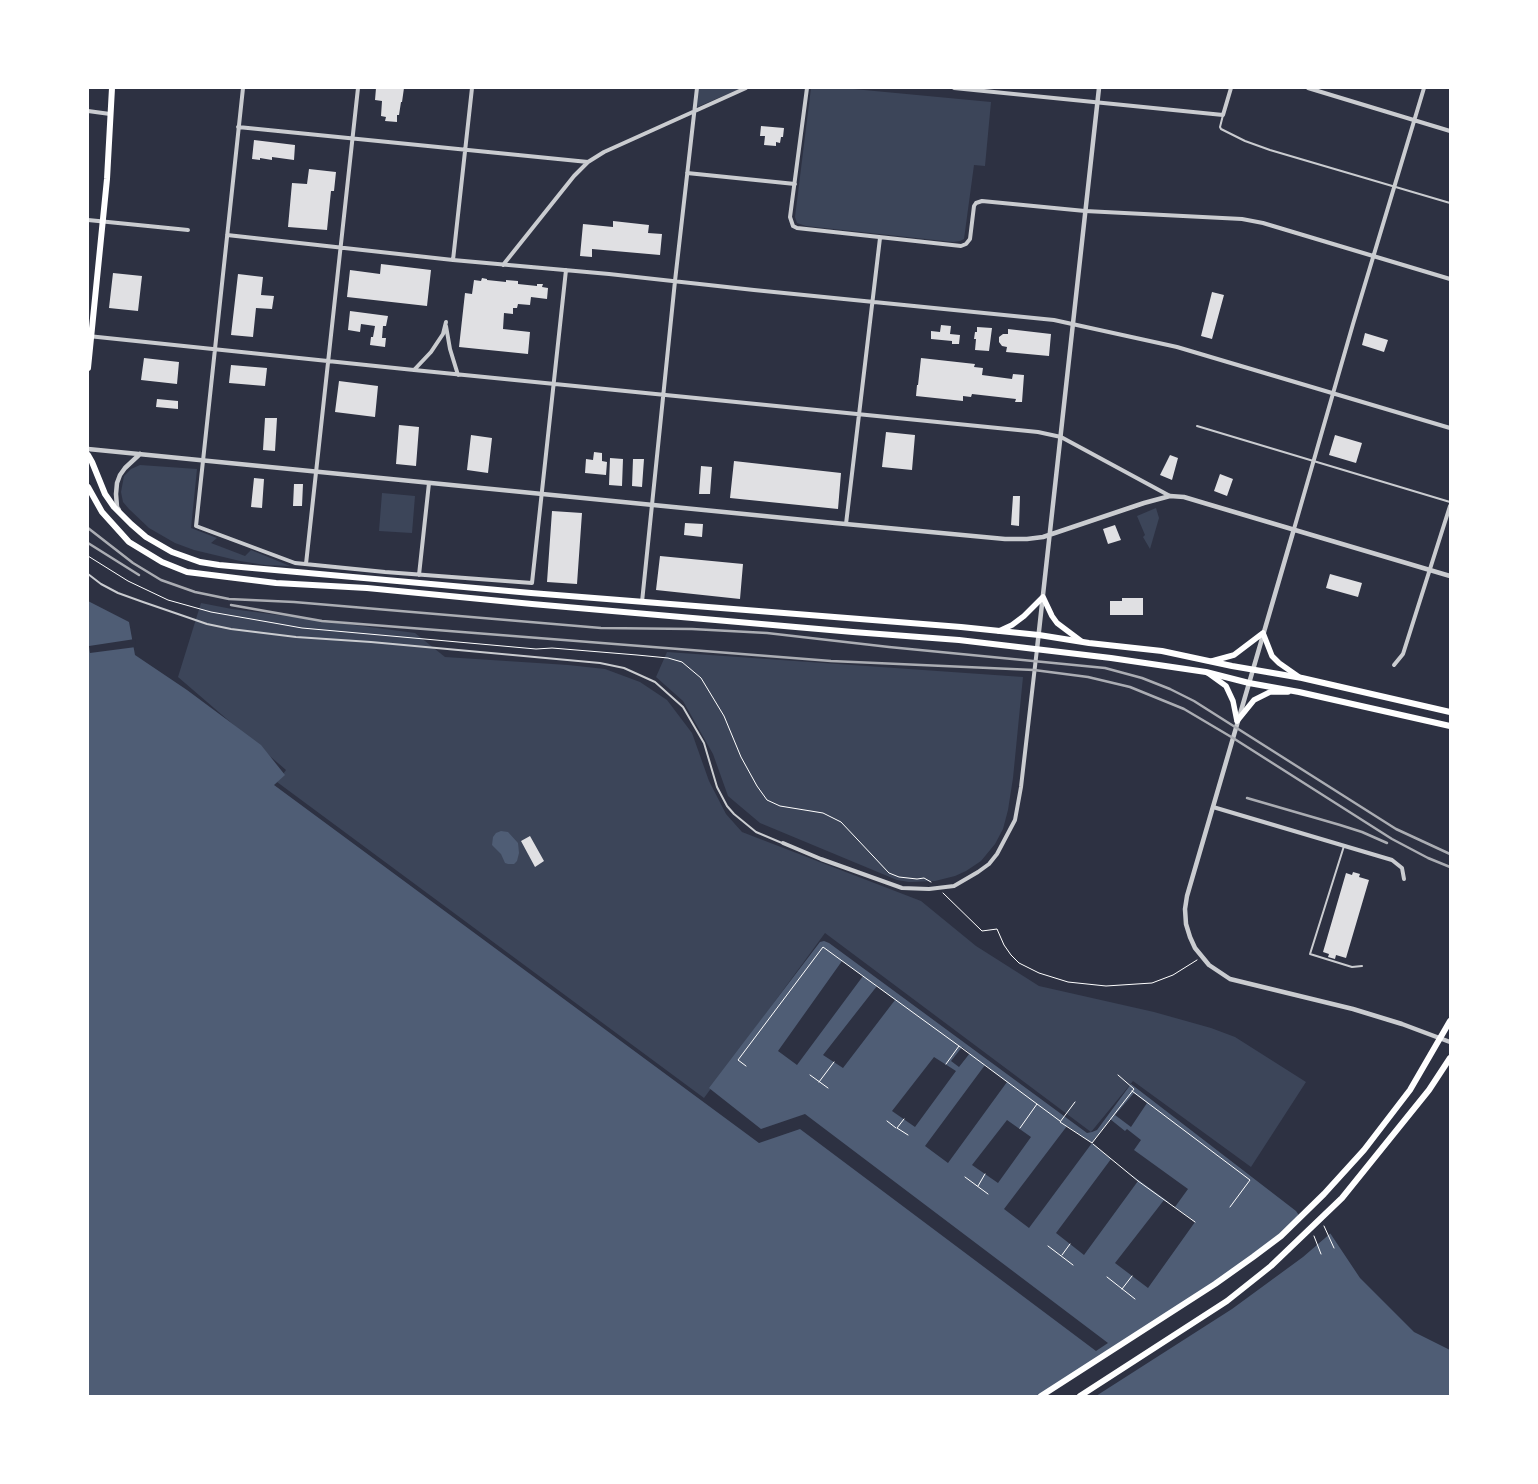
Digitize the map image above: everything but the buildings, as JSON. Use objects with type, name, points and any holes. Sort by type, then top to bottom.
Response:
[{"type":"highway","points":[[88,368],[89,336],[103,222],[112,88]]},
{"type":"highway","points":[[88,455],[105,494],[120,514],[159,545],[186,557],[219,566],[1039,635],[1162,651],[1210,662],[1302,678],[1450,712]]},
{"type":"highway","points":[[88,487],[102,512],[129,542],[162,562],[187,572],[276,583],[367,588],[561,607],[959,640],[1037,649],[1206,672],[1450,726]]},
{"type":"highway","points":[[1041,1396],[1215,1284],[1281,1236],[1344,1173],[1370,1142],[1410,1090],[1450,1021]]},
{"type":"highway","points":[[1080,1396],[1227,1301],[1271,1266],[1342,1198],[1429,1090],[1450,1058]]},
{"type":"main road","points":[[999,631],[1012,625],[1024,616],[1043,597],[1057,623],[1081,641]]},
{"type":"main road","points":[[1210,662],[1234,655],[1263,633],[1272,656],[1279,664],[1302,678]]},
{"type":"main road","points":[[1206,672],[1226,686],[1233,701],[1237,721]]},
{"type":"main road","points":[[1237,721],[1250,704],[1270,692],[1298,692]]},
{"type":"street","points":[[243,88],[196,526],[287,561],[419,575],[532,583],[566,270]]},
{"type":"street","points":[[306,564],[358,88]]},
{"type":"street","points":[[453,260],[472,88]]},
{"type":"street","points":[[642,602],[697,88]]},
{"type":"street","points":[[503,265],[574,176],[588,162],[604,152],[746,88]]},
{"type":"street","points":[[807,88],[790,218],[793,226],[800,229],[961,246],[970,239],[974,206],[980,201],[1085,211],[1250,220],[1450,279]]},
{"type":"street","points":[[954,88],[1223,115],[1232,88]]},
{"type":"street","points":[[783,843],[821,859],[902,888],[939,888],[954,886],[989,864],[1004,842],[1015,820],[1021,787],[1039,635],[1099,88]]},
{"type":"street","points":[[1308,88],[1450,130]]},
{"type":"street","points":[[1424,88],[1237,721],[1189,888],[1185,909],[1186,924],[1190,937],[1201,957],[1220,973],[1235,980],[1353,1009],[1402,1024],[1450,1042]]},
{"type":"street","points":[[88,111],[110,114]]},
{"type":"street","points":[[238,126],[588,162]]},
{"type":"street","points":[[687,173],[795,184]]},
{"type":"street","points":[[88,220],[188,230]]},
{"type":"street","points":[[226,235],[453,260],[1054,320],[1177,347],[1450,428]]},
{"type":"street","points":[[846,524],[880,238]]},
{"type":"street","points":[[414,370],[431,352],[442,334],[446,322],[450,349],[458,375]]},
{"type":"street","points":[[89,336],[458,375],[1038,432],[1061,437],[1170,496]]},
{"type":"street","points":[[88,449],[846,524],[1027,539],[1050,535],[1170,496],[1184,497],[1450,576]]},
{"type":"street","points":[[120,514],[117,507],[117,483],[125,468],[140,454]]},
{"type":"street","points":[[419,575],[429,483]]},
{"type":"street","points":[[1394,665],[1403,654],[1450,504]]},
{"type":"street","points":[[1213,807],[1392,860],[1402,868],[1404,879]]},
{"type":"lane","points":[[1223,115],[1221,129],[1245,141],[1450,203]]},
{"type":"lane","points":[[1197,426],[1314,460],[1450,504]]},
{"type":"lane","points":[[88,574],[101,584],[142,602],[207,624],[223,627],[296,637],[600,662],[624,668],[655,682],[683,707],[704,743],[718,787],[727,806],[756,832],[783,843]]},
{"type":"lane","points":[[1344,846],[1310,954],[1352,968],[1362,966]]},
{"type":"path","points":[[88,556],[144,589],[168,600],[203,610],[302,628],[536,649],[552,648],[637,654],[682,662],[702,678],[724,716],[741,757],[767,800],[780,806],[823,812],[841,822],[889,873],[899,877],[924,878],[939,888],[982,931],[997,928],[1004,945],[1019,963],[1039,973],[1068,982],[1106,986],[1152,983],[1173,975],[1201,957]]},
{"type":"path","points":[[746,1066],[738,1060],[823,947],[960,1046],[1060,1122],[1092,1143],[1138,1181],[1195,1222]]},
{"type":"path","points":[[946,1064],[960,1046]]},
{"type":"path","points":[[819,1082],[834,1062]]},
{"type":"path","points":[[810,1075],[828,1088]]},
{"type":"path","points":[[1092,1143],[1134,1089],[1118,1075]]},
{"type":"path","points":[[1132,1091],[1250,1180],[1230,1207]]},
{"type":"path","points":[[1060,1122],[1075,1102]]},
{"type":"path","points":[[1020,1128],[1037,1104]]},
{"type":"path","points":[[897,1128],[904,1119]]},
{"type":"path","points":[[887,1121],[908,1136]]},
{"type":"path","points":[[977,1187],[985,1174]]},
{"type":"path","points":[[965,1177],[988,1194]]},
{"type":"path","points":[[1324,1226],[1334,1248]]},
{"type":"path","points":[[1313,1235],[1321,1254]]},
{"type":"path","points":[[1061,1256],[1070,1244]]},
{"type":"path","points":[[1048,1246],[1073,1264]]},
{"type":"path","points":[[1122,1289],[1132,1276]]},
{"type":"path","points":[[1107,1277],[1135,1298]]},
{"type":"shaded area","points":[[699,88],[742,88],[697,107]]},
{"type":"shaded area","points":[[811,88],[843,88],[991,102],[985,166],[974,165],[964,239],[953,242],[806,226],[797,223],[795,217]]},
{"type":"shaded area","points":[[140,465],[197,469],[191,528],[217,538],[211,543],[245,556],[251,550],[290,566],[240,561],[194,550],[175,543],[149,528],[123,502],[121,492],[124,476],[131,469]]},
{"type":"shaded area","points":[[382,493],[415,496],[412,533],[379,531]]},
{"type":"shaded area","points":[[1156,508],[1159,518],[1150,549],[1143,537],[1145,535],[1137,516]]},
{"type":"shaded area","points":[[88,601],[129,622],[135,655],[187,690],[261,745],[285,775],[274,785],[759,1143],[800,1129],[1096,1351],[1108,1343],[805,1114],[761,1129],[709,1088],[820,942],[829,943],[1087,1133],[1097,1130],[1131,1084],[1296,1211],[1313,1236],[1328,1230],[1360,1278],[1414,1332],[1450,1350],[1450,1396],[88,1396]]},
{"type":"shaded area","points":[[201,603],[232,609],[415,633],[445,657],[605,669],[640,682],[667,700],[692,733],[709,781],[726,814],[742,832],[921,901],[976,946],[1039,986],[1154,1012],[1211,1028],[1235,1037],[1306,1082],[1251,1167],[1133,1081],[1091,1132],[825,933],[704,1098],[277,782],[286,770],[178,677]]},
{"type":"shaded area","points":[[667,652],[1023,677],[1008,810],[1003,829],[995,844],[981,861],[955,876],[935,881],[909,882],[897,880],[760,823],[728,796],[713,754],[683,701],[656,677]]},
{"type":"shaded area","points":[[501,831],[508,832],[518,843],[519,853],[514,864],[505,863],[501,854],[492,845],[493,837]]},
{"type":"pier","points":[[135,639],[136,647],[90,653],[89,646]]},
{"type":"pier","points":[[842,961],[863,976],[797,1065],[778,1051]]},
{"type":"pier","points":[[877,986],[895,1000],[843,1068],[823,1055]]},
{"type":"pier","points":[[962,1047],[970,1053],[959,1067],[951,1061]]},
{"type":"pier","points":[[934,1057],[956,1071],[915,1127],[892,1111]]},
{"type":"pier","points":[[985,1065],[1007,1082],[948,1163],[925,1146]]},
{"type":"pier","points":[[1134,1093],[1147,1103],[1131,1127],[1115,1115]]},
{"type":"pier","points":[[1110,1119],[1125,1131],[1127,1129],[1141,1140],[1134,1150],[1188,1189],[1175,1207],[1195,1222],[1148,1288],[1115,1263],[1164,1200],[1170,1203],[1129,1173],[1138,1181],[1084,1255],[1056,1233],[1111,1159],[1092,1143]]},
{"type":"pier","points":[[1007,1120],[1031,1137],[998,1183],[972,1165]]},
{"type":"pier","points":[[1067,1126],[1092,1143],[1029,1228],[1004,1209]]},
{"type":"pier","points":[[1303,1216],[1314,1233],[1327,1228],[1332,1232],[1303,1257],[1232,1309],[1096,1396],[1037,1396],[1215,1283]]},
{"type":"railway","points":[[88,528],[133,563],[161,580],[195,592],[229,599],[294,602],[601,628],[692,629],[767,633],[1105,668],[1142,678],[1194,701],[1396,829],[1450,854]]},
{"type":"railway","points":[[88,543],[139,575]]},
{"type":"railway","points":[[231,605],[322,621],[831,661],[1034,670],[1088,677],[1130,687],[1184,709],[1392,839],[1450,867]]},
{"type":"railway","points":[[1247,798],[1362,832],[1387,843]]}]
